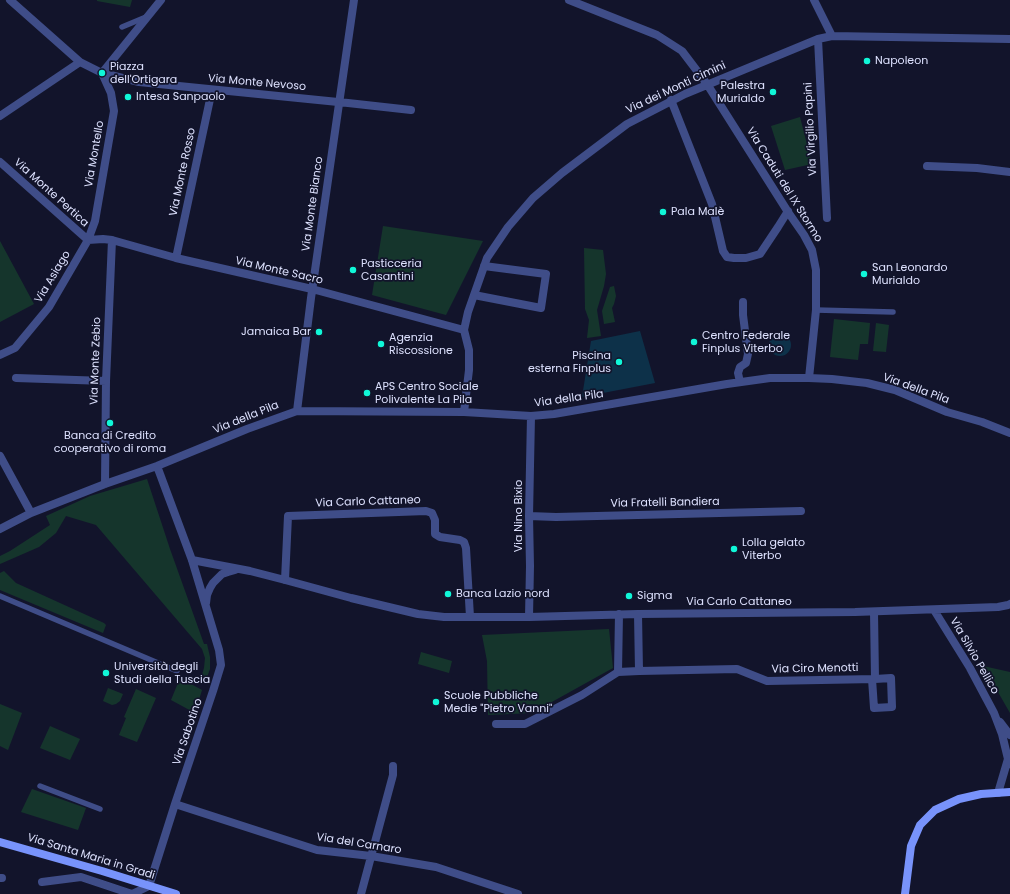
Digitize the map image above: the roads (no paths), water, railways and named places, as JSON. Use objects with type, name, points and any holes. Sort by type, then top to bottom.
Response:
[{"type":"main road","points":[[905,894],[911,846],[920,825],[935,810],[959,799],[981,794],[1010,792]]},
{"type":"main road","name":"Via Santa Maria in Gradi","points":[[0,842],[102,871],[151,890],[176,894]]},
{"type":"street","name":"Via Monte Nevoso","points":[[10,0],[80,62],[102,73],[139,82],[411,110]]},
{"type":"street","points":[[102,73],[161,0]]},
{"type":"street","name":"Via Monte Bianco","points":[[297,410],[312,289],[354,0]]},
{"type":"street","name":"Via Caduti del IX Stormo","points":[[569,0],[657,35],[682,51],[707,84],[804,235],[812,250],[816,270],[816,310],[809,378]]},
{"type":"street","points":[[814,0],[832,36]]},
{"type":"street","name":"Via dei Monti Cimini","points":[[464,412],[469,350],[464,330],[468,312],[487,258],[508,227],[548,184],[627,124],[671,100],[818,39],[832,36],[1010,39]]},
{"type":"street","name":"Via Virgilio Papini","points":[[818,39],[827,218]]},
{"type":"street","points":[[0,116],[80,62]]},
{"type":"street","name":"Via Montello","points":[[88,240],[95,221],[114,111],[111,94],[102,73]]},
{"type":"street","name":"Via Monte Rosso","points":[[176,258],[212,90]]},
{"type":"street","points":[[671,100],[712,204],[723,251],[727,257],[746,258],[760,254],[778,228],[788,210]]},
{"type":"street","name":"Via Monte Pertica","points":[[0,162],[88,240]]},
{"type":"street","points":[[927,166],[977,168],[1010,172]]},
{"type":"street","name":"Via Monte Sacro","points":[[88,240],[112,240],[176,258],[312,289],[464,330]]},
{"type":"street","name":"Via Asiago","points":[[0,355],[14,348],[49,307],[88,240]]},
{"type":"street","name":"Via Monte Zebio","points":[[105,484],[106,381],[112,240]]},
{"type":"street","points":[[474,295],[541,308],[546,274],[484,266]]},
{"type":"street","points":[[740,382],[738,373],[740,367],[746,363],[748,354],[743,315],[743,302]]},
{"type":"street","points":[[16,378],[106,381]]},
{"type":"street","name":"Via della Pila","points":[[0,529],[31,513],[105,484],[157,466],[297,410],[464,412],[531,416],[554,414],[740,382],[770,378],[809,378],[867,383],[895,390],[947,412],[1010,433]]},
{"type":"street","name":"Via Nino Bixio","points":[[529,617],[531,416]]},
{"type":"street","name":"Via della Pila","points":[[992,426],[1010,427]]},
{"type":"street","points":[[0,456],[31,513]]},
{"type":"street","points":[[157,466],[192,560]]},
{"type":"street","name":"Via Carlo Cattaneo","points":[[285,580],[288,516],[426,511],[432,513],[435,520],[435,534],[440,537],[464,542],[466,548],[470,617]]},
{"type":"street","name":"Via Fratelli Bandiera","points":[[529,516],[556,517],[800,511]]},
{"type":"street","name":"Via Carlo Cattaneo","points":[[192,560],[240,569],[418,614],[444,617],[874,612],[998,607],[1009,605]]},
{"type":"street","name":"Via Sabotino","points":[[151,890],[175,804],[221,665],[219,650],[192,560]]},
{"type":"street","points":[[206,608],[207,595],[213,583],[222,574],[240,569]]},
{"type":"street","name":"Via Silvio Pellico","points":[[934,610],[970,668],[994,713],[1002,734],[1009,761],[998,793]]},
{"type":"street","name":"Via Ciro Menotti","points":[[618,672],[736,669],[767,681],[874,679],[874,612]]},
{"type":"street","points":[[496,724],[526,724],[582,695],[618,672],[619,614]]},
{"type":"street","points":[[638,614],[640,671]]},
{"type":"street","name":"Via Silvio Pellico","points":[[994,713],[1010,735]]},
{"type":"street","points":[[361,894],[393,775],[393,766]]},
{"type":"street","name":"Via del Carnaro","points":[[175,804],[317,850],[371,856],[436,867],[518,894]]},
{"type":"street","points":[[42,882],[81,877],[132,894],[151,890]]},
{"type":"lane","points":[[122,27],[149,16]]},
{"type":"lane","points":[[816,310],[893,312]]},
{"type":"lane","points":[[0,596],[177,671]]},
{"type":"lane","points":[[40,786],[100,809]]},
{"type":"water","name":"Piscina esterna Finplus","points":[[640,331],[655,383],[582,397],[591,341]]},
{"type":"water","points":[[780,334],[788,337],[791,345],[788,353],[780,356],[772,353],[769,345],[772,337]]},
{"type":"place","name":"Napoleon","points":[[867,61]]},
{"type":"place","name":"Piazza dell'Ortigara","points":[[102,73]]},
{"type":"place","name":"Palestra Murialdo","points":[[773,92]]},
{"type":"place","name":"Intesa Sanpaolo","points":[[128,97]]},
{"type":"place","name":"Pala Malè","points":[[663,212]]},
{"type":"place","name":"Pasticceria Casantini","points":[[353,270]]},
{"type":"place","name":"San Leonardo Murialdo","points":[[864,274]]},
{"type":"place","name":"Jamaica Bar","points":[[319,332]]},
{"type":"place","name":"Centro Federale Finplus Viterbo","points":[[694,342]]},
{"type":"place","name":"Agenzia Riscossione","points":[[381,344]]},
{"type":"place","name":"Piscina esterna Finplus","points":[[619,362]]},
{"type":"place","name":"APS Centro Sociale Polivalente La Pila","points":[[367,393]]},
{"type":"place","name":"Banca di Credito cooperativo di roma","points":[[110,423]]},
{"type":"place","name":"Lolla gelato Viterbo","points":[[734,549]]},
{"type":"place","name":"Banca Lazio nord","points":[[448,594]]},
{"type":"place","name":"Sigma","points":[[629,596]]},
{"type":"place","name":"Università degli Studi della Tuscia","points":[[106,673]]},
{"type":"place","name":"Scuole Pubbliche Medie \"Pietro Vanni\"","points":[[436,702]]}]
